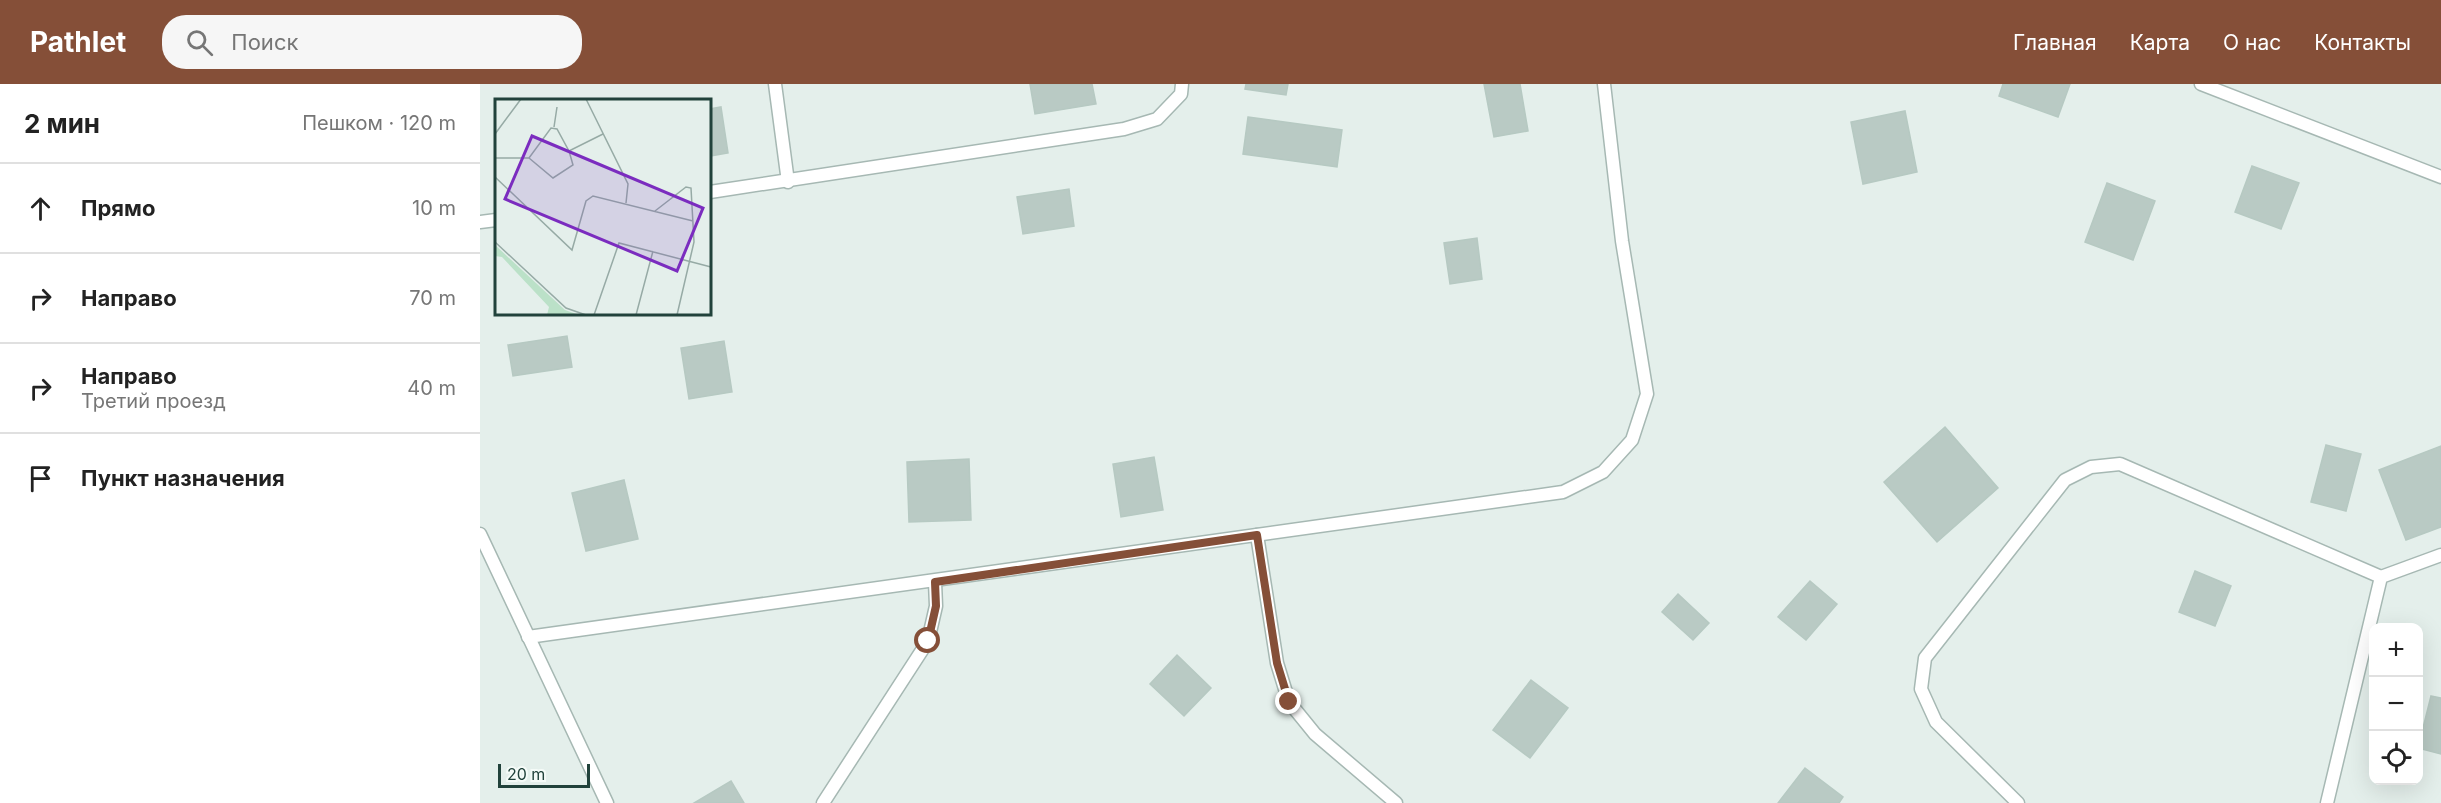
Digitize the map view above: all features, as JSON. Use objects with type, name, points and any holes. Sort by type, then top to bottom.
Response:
[{"type":"lane","points":[[775,84],[788,182]]},
{"type":"lane","points":[[711,192],[788,182],[1124,129],[1157,119],[1181,94],[1182,84]]},
{"type":"lane","points":[[528,637],[935,582],[1563,492],[1604,472],[1632,440],[1647,394],[1622,241],[1604,84]]},
{"type":"lane","points":[[2201,84],[2441,177]]},
{"type":"lane","points":[[480,222],[495,220]]},
{"type":"lane","points":[[2018,803],[1936,722],[1921,689],[1925,658],[2065,480],[2091,467],[2120,464],[2381,577],[2441,555]]},
{"type":"lane","points":[[480,534],[607,803]]},
{"type":"lane","points":[[1257,535],[1277,663],[1289,702],[1315,734],[1396,803]]},
{"type":"lane","points":[[2327,803],[2381,577]]},
{"type":"lane","points":[[823,803],[928,641],[936,606],[935,582]]},
{"type":"building","points":[[1030,84],[1092,84],[1096,104],[1035,114]]},
{"type":"building","points":[[1246,84],[1288,84],[1286,95],[1245,89]]},
{"type":"building","points":[[1484,84],[1520,84],[1528,131],[1494,137]]},
{"type":"building","points":[[2003,84],[2070,84],[2058,117],[1999,96]]},
{"type":"building","points":[[721,107],[728,153],[711,156],[711,109]]},
{"type":"building","points":[[1905,111],[1917,172],[1863,184],[1851,122]]},
{"type":"building","points":[[1248,117],[1342,130],[1337,167],[1243,154]]},
{"type":"building","points":[[2252,166],[2299,183],[2281,229],[2235,212]]},
{"type":"building","points":[[2107,183],[2155,201],[2133,260],[2085,242]]},
{"type":"building","points":[[1069,189],[1074,226],[1023,234],[1017,197]]},
{"type":"building","points":[[1477,238],[1482,279],[1450,284],[1444,243]]},
{"type":"building","points":[[567,336],[572,367],[513,376],[508,345]]},
{"type":"building","points":[[724,341],[732,392],[689,399],[681,348]]},
{"type":"building","points":[[1945,427],[1998,488],[1937,542],[1884,482]]},
{"type":"building","points":[[2326,445],[2361,454],[2346,511],[2311,502]]},
{"type":"building","points":[[2441,446],[2441,527],[2406,540],[2379,470]]},
{"type":"building","points":[[1154,457],[1163,510],[1121,517],[1113,464]]},
{"type":"building","points":[[969,459],[971,520],[909,522],[907,462]]},
{"type":"building","points":[[624,480],[638,539],[586,551],[572,493]]},
{"type":"building","points":[[2195,571],[2231,586],[2215,626],[2179,612]]},
{"type":"building","points":[[1810,581],[1837,604],[1806,640],[1778,617]]},
{"type":"building","points":[[1678,594],[1709,623],[1693,640],[1662,612]]},
{"type":"building","points":[[1177,655],[1211,688],[1184,716],[1150,684]]},
{"type":"building","points":[[1531,680],[1568,708],[1530,758],[1493,730]]},
{"type":"building","points":[[2431,696],[2441,698],[2441,754],[2423,749],[2423,728]]},
{"type":"building","points":[[1805,768],[1843,797],[1839,803],[1778,803]]},
{"type":"building","points":[[731,781],[744,803],[694,803]]},
{"type":"route","points":[[928,641],[936,606],[935,582],[1257,535],[1277,663],[1289,702]]}]
